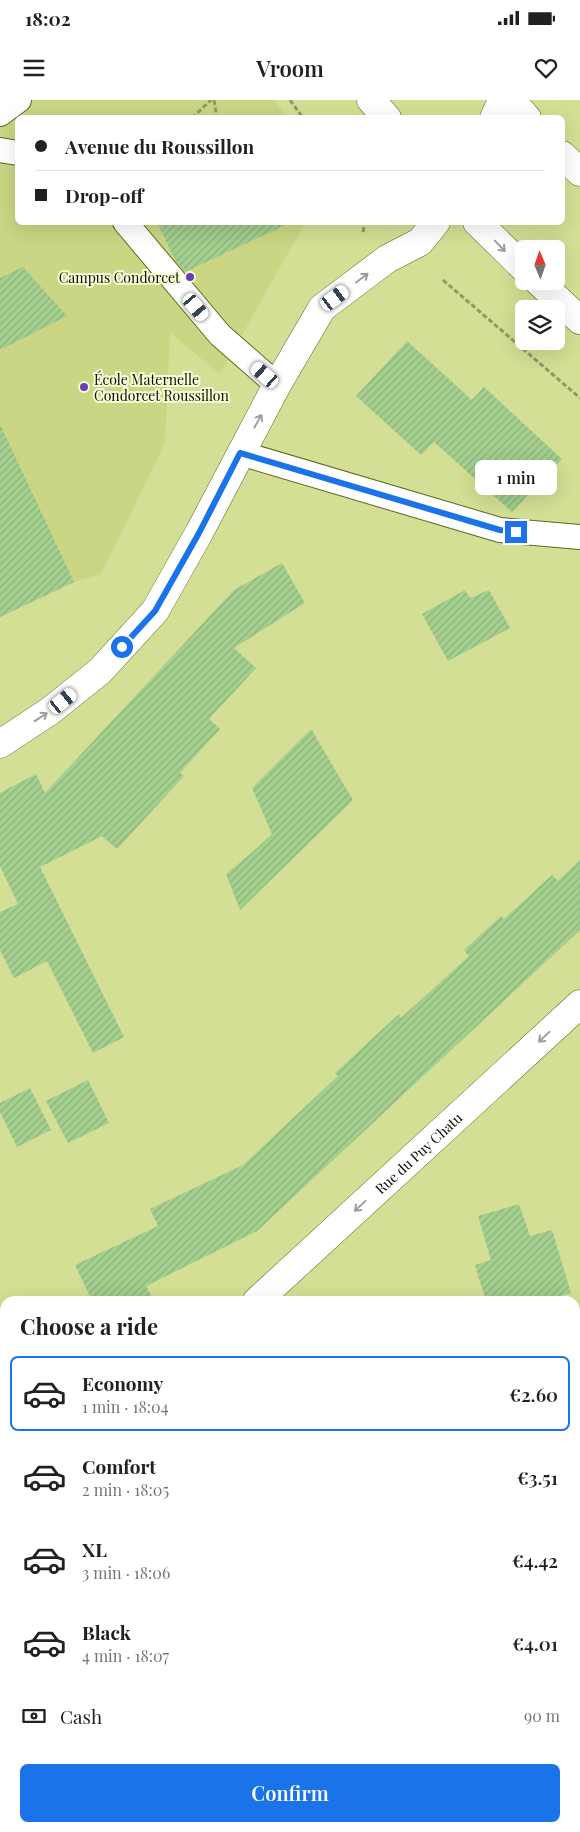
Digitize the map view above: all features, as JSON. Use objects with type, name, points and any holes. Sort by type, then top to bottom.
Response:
[{"type":"street","points":[[495,115],[502,100]]},
{"type":"street","points":[[511,100],[524,115]]},
{"type":"street","points":[[565,158],[580,172]]},
{"type":"street","points":[[0,744],[50,711],[100,671],[155,611],[199,533],[277,385],[322,308],[387,259],[420,242],[434,225]]},
{"type":"street","points":[[480,225],[515,259]]},
{"type":"street","points":[[548,290],[580,320]]},
{"type":"street","name":"Rue du Puy Chatu","points":[[262,1296],[580,1004]]},
{"type":"lane","points":[[0,114],[19,100]]},
{"type":"lane","points":[[0,150],[15,152]]},
{"type":"lane","points":[[128,225],[220,335],[277,385]]},
{"type":"lane","points":[[240,453],[500,530],[580,537]]},
{"type":"path","points":[[196,115],[213,100],[216,115]]},
{"type":"path","points":[[290,100],[301,115]]},
{"type":"path","points":[[443,280],[580,398]]},
{"type":"shaded area","name":"École Maternelle Condorcet Roussillon","points":[[0,100],[274,100],[285,115],[15,115],[15,225],[304,225],[220,374],[170,333],[165,443],[101,574],[74,582],[0,617]]},
{"type":"building","points":[[158,225],[286,225],[185,272],[175,260]]},
{"type":"building","points":[[23,267],[67,316],[0,350],[0,278]]},
{"type":"building","points":[[407,341],[472,400],[484,387],[562,459],[512,512],[434,442],[421,455],[356,396]]},
{"type":"building","points":[[0,424],[74,582],[0,617]]},
{"type":"building","points":[[282,563],[305,603],[234,648],[256,668],[209,719],[220,729],[180,773],[184,776],[117,849],[102,836],[40,867],[124,1037],[93,1053],[47,961],[14,978],[0,950],[0,912],[18,904],[0,866],[0,793],[36,774],[45,793],[234,590]]},
{"type":"building","points":[[465,590],[470,598],[489,590],[510,628],[448,661],[422,614]]},
{"type":"building","points":[[311,729],[353,800],[240,910],[226,874],[272,834],[252,788]]},
{"type":"building","points":[[580,860],[580,930],[257,1231],[146,1286],[151,1296],[90,1296],[75,1265],[158,1226],[150,1209],[243,1165],[338,1076],[335,1073],[399,1014],[401,1018],[469,956],[464,950],[501,916],[504,919],[552,875],[558,881]]},
{"type":"building","points":[[88,1080],[109,1123],[68,1143],[46,1101]]},
{"type":"building","points":[[30,1088],[51,1130],[17,1147],[0,1112],[0,1103]]},
{"type":"building","points":[[519,1204],[530,1236],[552,1230],[571,1293],[560,1296],[484,1296],[475,1265],[491,1260],[478,1216]]},
{"type":"place","name":"Campus Condorcet","points":[[190,277]]},
{"type":"place","name":"École Maternelle Condorcet Roussillon","points":[[84,387]]},
{"type":"route","points":[[122,647],[155,611],[199,533],[240,453],[500,530],[516,532]]}]
